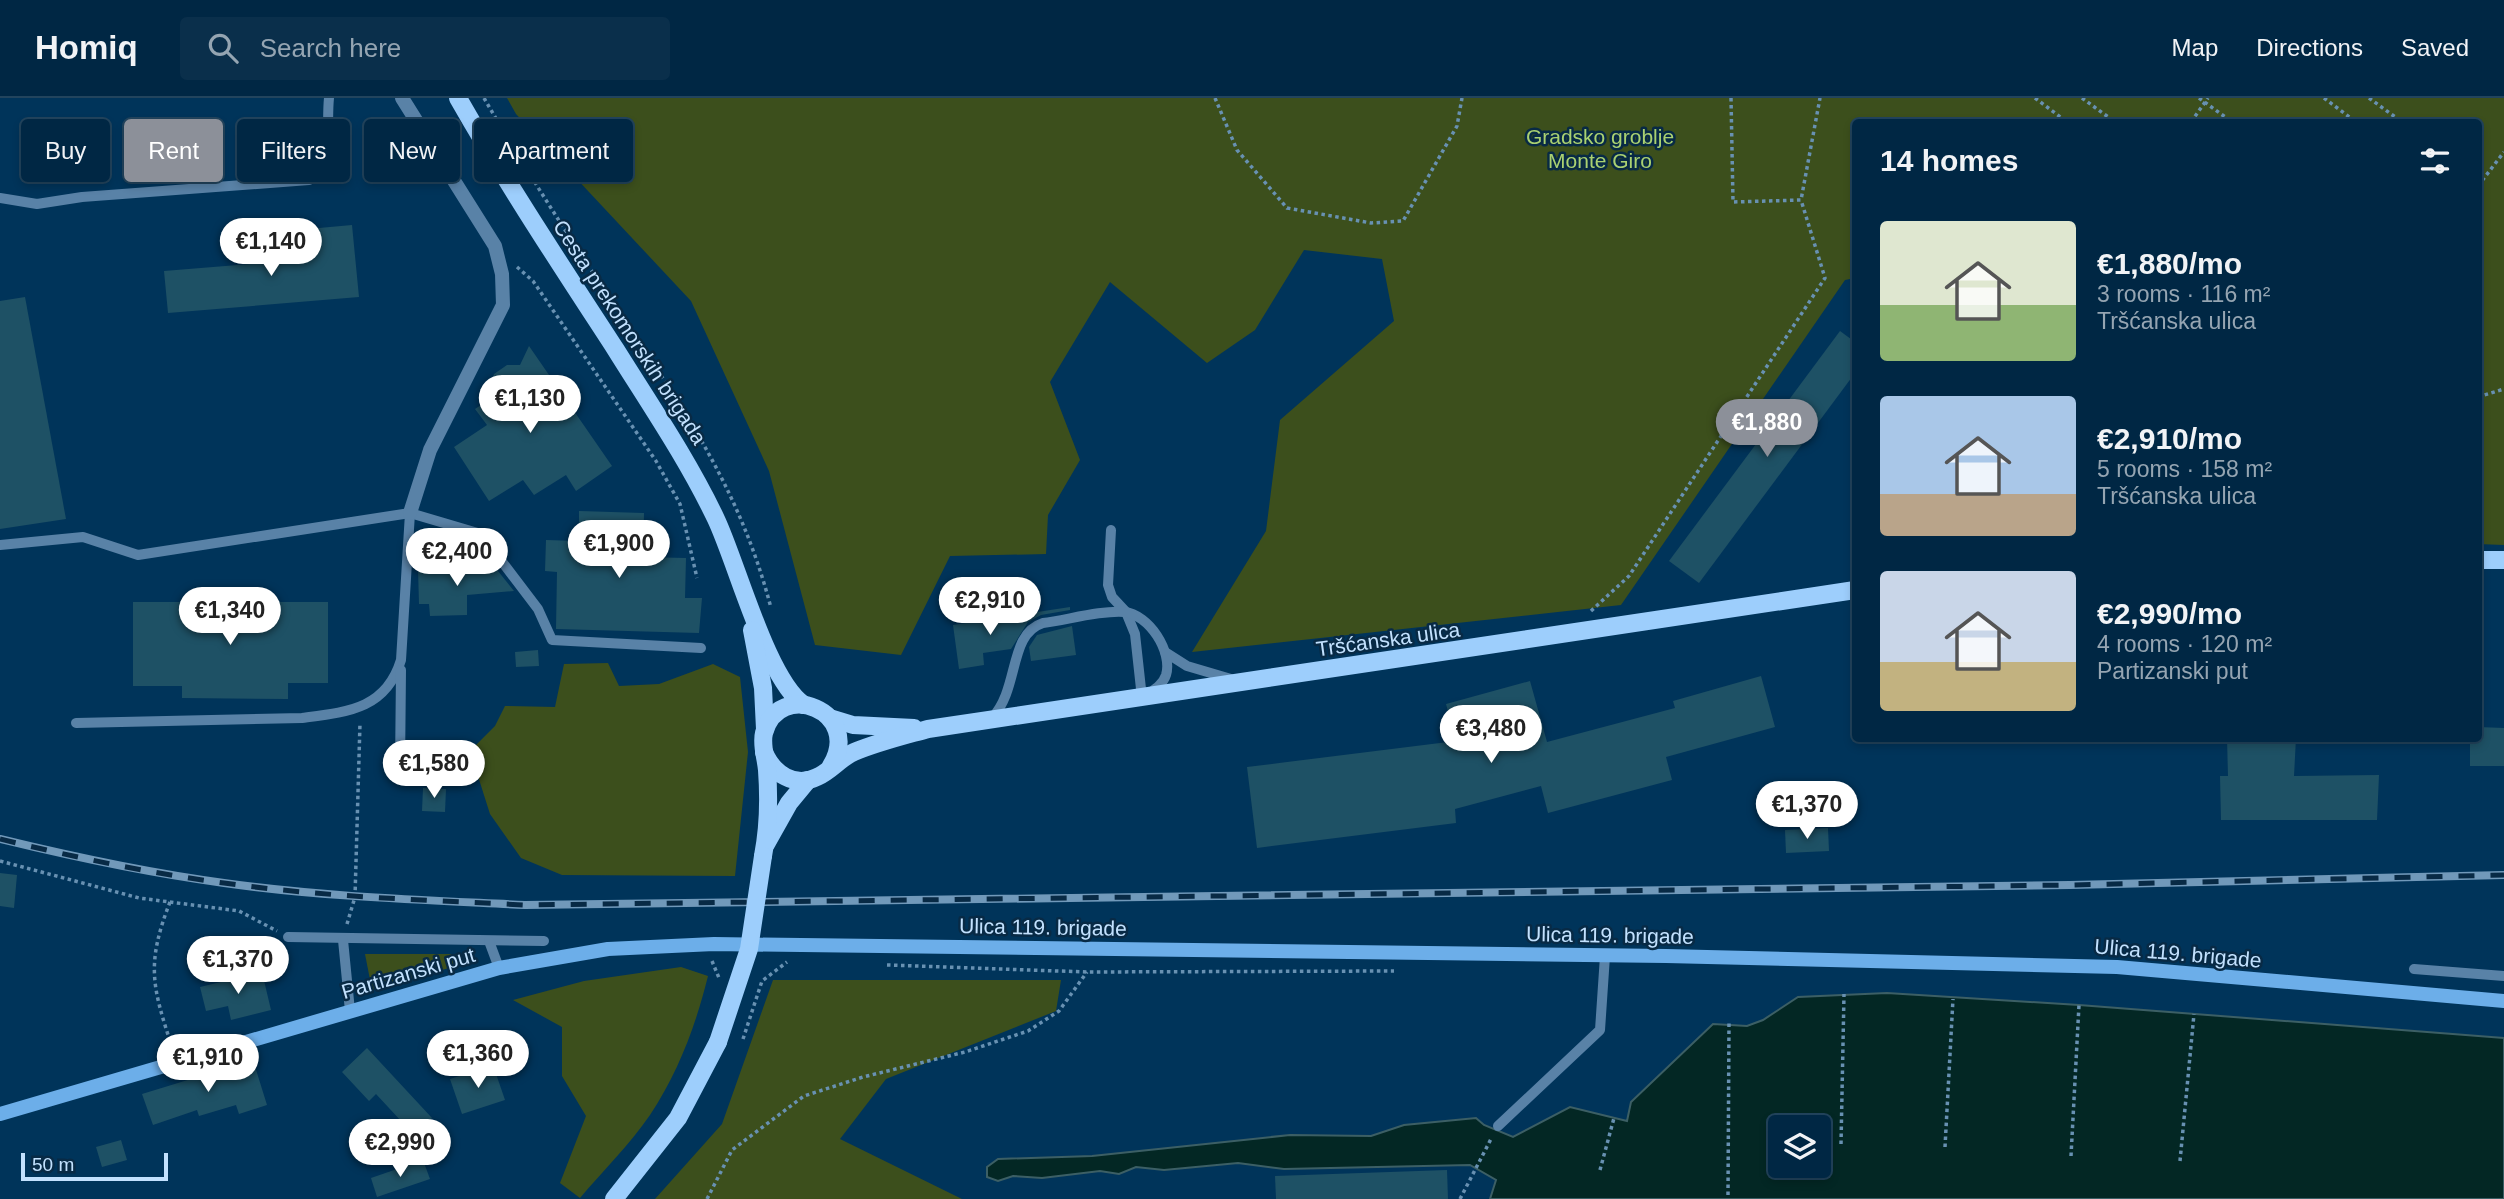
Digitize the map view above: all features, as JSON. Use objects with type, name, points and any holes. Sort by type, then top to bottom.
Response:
[{"type":"main road","name":"Cesta prekomorskih brigada","points":[[458,98],[495,163],[685,458],[718,523],[746,599],[783,681],[794,698],[804,705]]},
{"type":"main road","points":[[2482,560],[2504,560]]},
{"type":"main road","name":"Tršćanska ulica","points":[[928,729],[1852,590]]},
{"type":"main road","name":"Cesta prekomorskih brigada","points":[[746,599],[763,688],[765,729]]},
{"type":"main road","points":[[614,1199],[678,1118],[718,1042],[748,948],[764,852],[767,785],[765,729],[783,709],[804,705],[818,708],[830,718],[853,725],[928,729]]},
{"type":"main road","points":[[764,752],[772,766],[785,777],[808,780],[817,777],[836,758],[838,738],[830,718]]},
{"type":"main road","points":[[831,765],[865,748],[928,729]]},
{"type":"main road","points":[[764,852],[789,803],[808,780]]},
{"type":"main road","name":"Partizanski put","points":[[0,1115],[499,968],[608,949],[714,944]]},
{"type":"main road","name":"Ulica 119. brigade","points":[[714,944],[1605,956],[2117,967],[2504,1000]]},
{"type":"street","points":[[402,98],[495,246],[502,274],[503,305],[430,450],[410,513]]},
{"type":"lane","points":[[0,198],[37,204],[82,197],[309,180],[320,173],[325,161],[329,98]]},
{"type":"lane","points":[[0,545],[83,537],[138,555],[410,513],[481,534],[538,609],[552,640],[701,648]]},
{"type":"lane","points":[[400,769],[401,660],[410,513]]},
{"type":"lane","points":[[1111,530],[1108,585],[1112,597],[1126,612],[1148,626],[1165,652],[1187,666],[1244,683]]},
{"type":"lane","points":[[1126,612],[1139,654],[1142,698]]},
{"type":"lane","points":[[989,720],[1007,697],[1021,641],[1031,627],[1126,612]]},
{"type":"lane","points":[[1142,698],[1166,678],[1165,652]]},
{"type":"lane","points":[[76,723],[302,718],[360,706],[380,697],[395,680],[401,660]]},
{"type":"lane","points":[[288,937],[343,940],[544,941]]},
{"type":"lane","points":[[343,940],[350,1011]]},
{"type":"lane","points":[[489,941],[499,968]]},
{"type":"lane","points":[[1498,1126],[1600,1030],[1605,956]]},
{"type":"lane","points":[[2414,969],[2504,976]]},
{"type":"path","points":[[1215,98],[1237,150],[1287,208],[1371,223],[1403,221],[1457,127],[1462,98]]},
{"type":"path","points":[[1731,98],[1733,202],[1801,200]]},
{"type":"path","points":[[1571,634],[1629,576],[1825,278],[1801,200],[1820,98]]},
{"type":"path","points":[[2035,98],[2063,119]]},
{"type":"path","points":[[2082,98],[2111,119]]},
{"type":"path","points":[[2199,98],[2207,100],[2229,119]]},
{"type":"path","points":[[2323,98],[2352,119]]},
{"type":"path","points":[[2369,98],[2398,119]]},
{"type":"path","points":[[2192,119],[2207,100]]},
{"type":"path","points":[[2482,179],[2504,152]]},
{"type":"path","points":[[495,246],[533,282],[656,461],[680,503],[697,578]]},
{"type":"path","points":[[2482,396],[2504,389]]},
{"type":"path","points":[[343,940],[355,897],[360,706]]},
{"type":"path","points":[[0,861],[139,898],[239,911],[288,937]]},
{"type":"path","points":[[170,902],[152,959],[158,1003],[177,1062]]},
{"type":"path","points":[[714,944],[712,960],[719,978]]},
{"type":"path","points":[[743,1039],[762,981],[791,959],[778,960]]},
{"type":"path","points":[[712,960],[725,960]]},
{"type":"path","points":[[887,965],[1087,972],[1400,971]]},
{"type":"path","points":[[707,1199],[732,1150],[804,1096],[863,1077],[965,1052],[1028,1031],[1059,1011],[1087,972]]},
{"type":"path","points":[[1841,1144],[1844,995]]},
{"type":"path","points":[[1945,1147],[1953,999]]},
{"type":"path","points":[[2071,1156],[2079,1004]]},
{"type":"path","points":[[2180,1161],[2194,1014]]},
{"type":"path","points":[[1728,1195],[1729,1023]]},
{"type":"path","points":[[1600,1170],[1614,1118]]},
{"type":"path","points":[[1460,1199],[1498,1126]]},
{"type":"green space","name":"Gradsko groblje Monte Giro","points":[[507,98],[2504,98],[2504,545],[2482,544],[2482,119],[1852,119],[1852,279],[1845,280],[1621,605],[1192,652],[1266,531],[1280,420],[1394,321],[1382,259],[1304,250],[1255,330],[1207,363],[1110,282],[1050,382],[1080,460],[1048,515],[1046,554],[950,556],[901,655],[815,645],[769,471],[691,301],[580,182],[633,182],[633,119],[521,119]]},
{"type":"green space","points":[[608,663],[619,686],[659,684],[713,664],[740,677],[748,752],[735,876],[562,875],[521,858],[490,814],[470,751],[495,726],[505,706],[555,707],[564,664]]},
{"type":"green space","points":[[365,954],[461,954],[463,964],[372,990]]},
{"type":"green space","points":[[681,967],[708,976],[692,1030],[677,1065],[660,1099],[642,1126],[580,1198],[560,1183],[586,1116],[562,1076],[562,1027],[513,1000],[584,981]]},
{"type":"green space","points":[[773,980],[1061,980],[1056,1011],[886,1079],[840,1139],[962,1199],[655,1199],[722,1124]]},
{"type":"shaded area","points":[[1887,993],[2504,1038],[2504,1199],[1490,1199],[1496,1180],[1470,1165],[1284,1169],[1238,1163],[1164,1170],[1136,1167],[1119,1174],[1100,1171],[1042,1178],[1013,1176],[998,1181],[987,1177],[987,1167],[998,1159],[1092,1156],[1290,1135],[1371,1136],[1404,1125],[1476,1118],[1484,1125],[1513,1137],[1570,1107],[1627,1121],[1631,1102],[1713,1024],[1747,1026],[1763,1020],[1798,997]]},
{"type":"building","points":[[352,225],[359,297],[168,313],[164,271],[310,259],[308,229]]},
{"type":"building","points":[[25,297],[66,519],[0,529],[0,301]]},
{"type":"building","points":[[1840,331],[1852,340],[1852,377],[1699,583],[1669,561]]},
{"type":"building","points":[[529,346],[612,466],[576,491],[566,475],[534,495],[523,480],[489,501],[454,447],[487,425],[475,409],[493,397],[491,384],[494,374],[507,365],[520,365]]},
{"type":"building","points":[[579,511],[644,513],[643,557],[686,558],[685,598],[702,598],[699,633],[556,629],[557,572],[545,571],[546,540],[579,541]]},
{"type":"building","points":[[494,566],[514,591],[467,595],[467,615],[430,616],[429,604],[419,604],[418,569]]},
{"type":"building","points":[[133,602],[328,602],[328,683],[288,683],[288,699],[182,698],[182,686],[133,686]]},
{"type":"building","points":[[1070,607],[1070,610],[1041,615],[1028,622],[1011,649],[983,653],[984,665],[959,669],[953,625]]},
{"type":"building","points":[[1072,626],[1076,655],[1031,661],[1029,647],[1037,635]]},
{"type":"building","points":[[538,650],[539,666],[516,667],[515,652]]},
{"type":"building","points":[[1761,676],[1775,727],[1666,757],[1672,780],[1548,813],[1541,786],[1455,809],[1456,823],[1257,848],[1247,767],[1456,741],[1446,704],[1530,681],[1547,742],[1675,708],[1673,701]]},
{"type":"building","points":[[2482,727],[2504,728],[2504,766],[2470,766],[2470,742],[2482,742]]},
{"type":"building","points":[[2227,742],[2296,742],[2294,776],[2379,775],[2377,820],[2221,820],[2220,776],[2228,776]]},
{"type":"building","points":[[423,788],[446,789],[445,812],[422,811]]},
{"type":"building","points":[[1828,828],[1829,851],[1786,853],[1785,830]]},
{"type":"building","points":[[0,873],[17,875],[14,908],[0,906]]},
{"type":"building","points":[[262,972],[271,1010],[231,1020],[228,1006],[206,1011],[200,987]]},
{"type":"building","points":[[367,1048],[432,1118],[414,1135],[376,1094],[369,1101],[342,1072]]},
{"type":"building","points":[[253,1060],[267,1105],[239,1114],[236,1105],[199,1116],[197,1110],[153,1125],[142,1094]]},
{"type":"building","points":[[493,1065],[505,1100],[462,1114],[450,1079]]},
{"type":"building","points":[[121,1140],[127,1160],[102,1167],[96,1147]]},
{"type":"building","points":[[423,1160],[430,1179],[377,1197],[371,1178]]},
{"type":"building","points":[[1447,1170],[1448,1199],[1276,1199],[1275,1176]]},
{"type":"railway","points":[[0,839],[139,869],[262,888],[525,905],[2070,885],[2504,875]]}]
